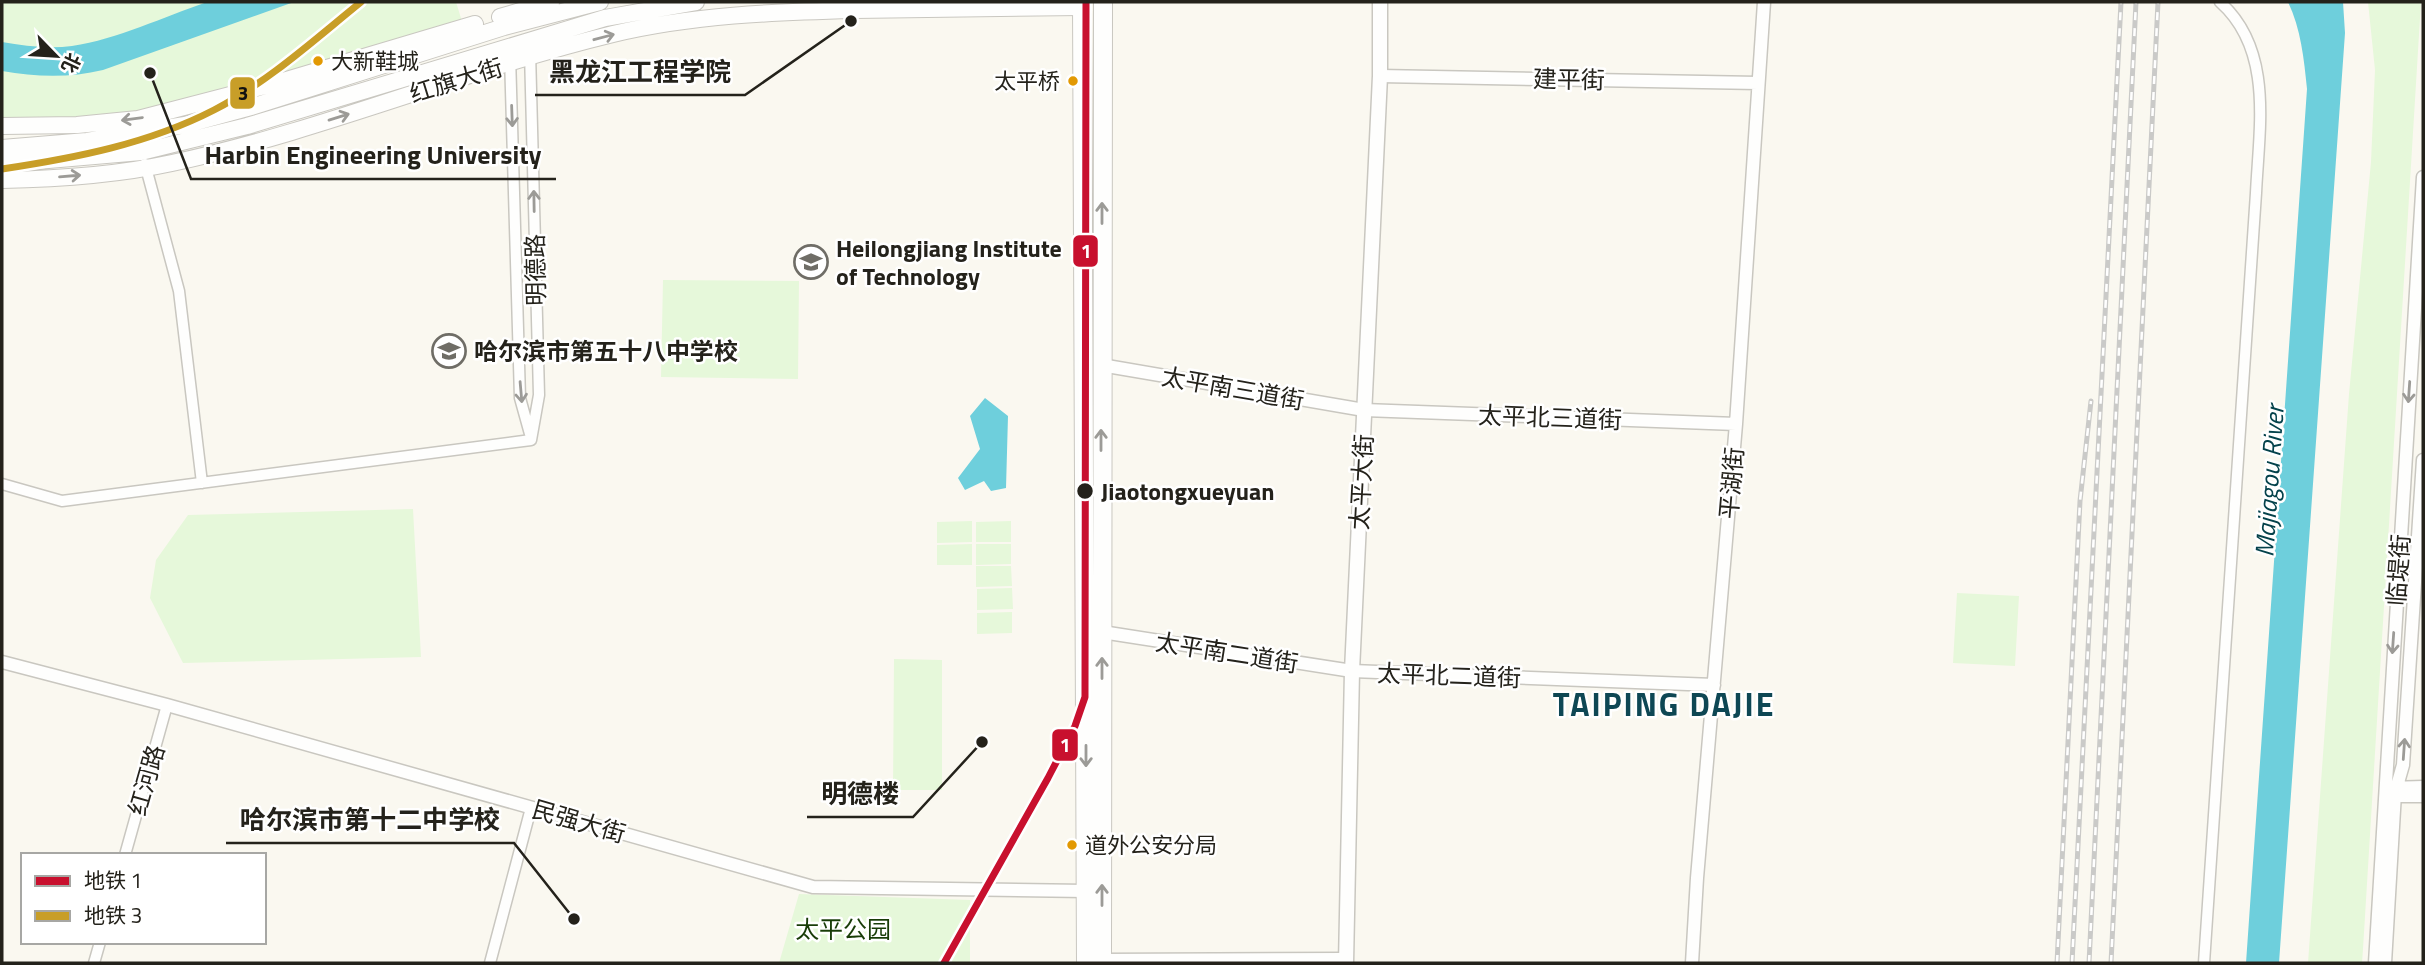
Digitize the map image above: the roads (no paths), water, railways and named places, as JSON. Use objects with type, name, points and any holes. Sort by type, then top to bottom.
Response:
[{"type":"highway","points":[[1097,962],[1102,632],[1103,2]]},
{"type":"highway","points":[[1082,5],[1086,891],[1097,962]]},
{"type":"main road","name":"红旗大街","points":[[2,126],[77,125],[138,119],[280,82],[551,2]]},
{"type":"main road","points":[[2,148],[87,141],[185,124],[251,107],[504,27],[600,2]]},
{"type":"main road","points":[[2,180],[105,174],[247,126],[530,49],[605,18],[696,2]]},
{"type":"main road","name":"太平大街","points":[[1346,961],[1352,671],[1380,76],[1380,2]]},
{"type":"main road","name":"红旗大街","points":[[530,49],[679,22],[757,13],[1082,5]]},
{"type":"main road","points":[[2,164],[143,160]]},
{"type":"street","name":"平湖街","points":[[1692,963],[1736,424],[1764,2]]},
{"type":"street","points":[[2204,963],[2256,192],[2260,90],[2251,43],[2231,12],[2220,2]]},
{"type":"street","name":"明德路","points":[[530,49],[539,395],[531,440]]},
{"type":"street","name":"明德路","points":[[510,55],[520,398],[531,440]]},
{"type":"street","name":"建平街","points":[[1380,76],[1758,83]]},
{"type":"street","points":[[143,160],[179,291],[202,483]]},
{"type":"street","name":"临堤街","points":[[2385,963],[2390,792],[2423,177]]},
{"type":"street","name":"太平南三道街","points":[[1101,365],[1364,410]]},
{"type":"street","name":"太平北三道街","points":[[1364,410],[1736,424]]},
{"type":"street","points":[[2,484],[62,501],[531,440]]},
{"type":"street","name":"临堤街","points":[[2375,963],[2390,792],[2403,765],[2423,460]]},
{"type":"street","name":"太平南二道街","points":[[1102,632],[1352,671]]},
{"type":"street","name":"民强大街","points":[[2,662],[167,705],[813,887],[1086,891]]},
{"type":"street","name":"太平北二道街","points":[[1352,671],[1714,685]]},
{"type":"street","name":"红河路","points":[[126,853],[167,705]]},
{"type":"street","points":[[2390,792],[2423,787]]},
{"type":"street","points":[[2390,792],[2423,796]]},
{"type":"street","points":[[490,963],[531,808]]},
{"type":"street","points":[[94,963],[99,944]]},
{"type":"street","points":[[1097,962],[1346,961]]},
{"type":"water","points":[[207,2],[294,2],[103,70],[53,76],[2,71],[2,42],[55,47],[89,43]]},
{"type":"water","points":[[2288,2],[2343,2],[2345,33],[2279,963],[2246,963],[2307,89],[2299,33]]},
{"type":"water","points":[[985,398],[1008,416],[1006,488],[991,491],[984,481],[965,490],[958,478],[980,449],[970,416]]},
{"type":"railway","points":[[2072,963],[2121,2]]},
{"type":"railway","points":[[2089,963],[2136,2]]},
{"type":"railway","points":[[2111,963],[2158,2]]},
{"type":"railway","points":[[2057,963],[2080,501],[2091,401]]},
{"type":"metro line","name":"3","points":[[2,169],[111,148],[189,122],[253,87],[361,2]]},
{"type":"metro line","name":"1","points":[[944,963],[1048,778],[1075,726],[1085,697],[1086,2]]},
{"type":"place","name":"黑龙江工程学院","points":[[851,21]]},
{"type":"place","name":"大新鞋城","points":[[318,61]]},
{"type":"place","name":"Harbin Engineering University","points":[[150,73]]},
{"type":"place","name":"太平桥","points":[[1073,81]]},
{"type":"place","name":"Heilongjiang Institute of Technology","points":[[811,262]]},
{"type":"place","name":"哈尔滨市第五十八中学校","points":[[449,351]]},
{"type":"place","name":"Jiaotongxueyuan","points":[[1085,491]]},
{"type":"place","name":"明德楼","points":[[982,742]]},
{"type":"place","name":"道外公安分局","points":[[1072,845]]},
{"type":"place","name":"哈尔滨市第十二中学校","points":[[574,919]]},
{"type":"district","name":"TAIPING DAJIE","points":[[1664,704]]},
{"type":"water label","name":"Majiagou River","points":[[2269,481]]},
{"type":"park label","name":"太平公园","points":[[843,929]]}]
